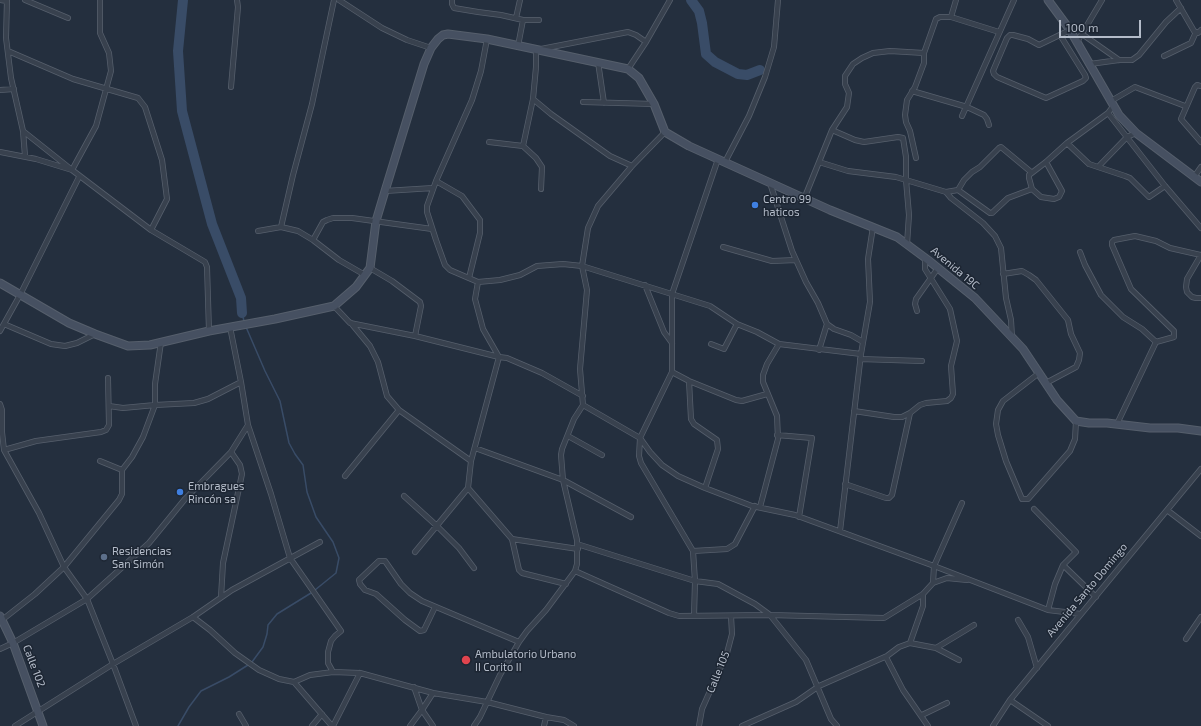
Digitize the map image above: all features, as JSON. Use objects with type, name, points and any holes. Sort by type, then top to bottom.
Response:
[{"type":"street","points":[[0,0],[7,0],[6,38],[14,89],[23,130],[25,156]]},
{"type":"street","points":[[25,0],[68,18]]},
{"type":"street","points":[[72,170],[96,126],[111,71],[110,54],[100,33],[100,0]]},
{"type":"street","points":[[231,87],[238,7],[237,0]]},
{"type":"street","points":[[281,227],[312,104],[334,0]]},
{"type":"street","points":[[341,2],[350,0]]},
{"type":"street","points":[[452,0],[454,8],[523,20],[539,20]]},
{"type":"street","points":[[516,18],[520,0]]},
{"type":"street","points":[[628,69],[646,42],[670,0]]},
{"type":"street","points":[[694,616],[695,581],[693,551],[641,463],[639,456],[640,438],[672,372],[672,294],[722,161],[749,116],[765,77],[774,47],[778,0]]},
{"type":"street","points":[[951,17],[956,0]]},
{"type":"street","points":[[962,116],[1014,0]]},
{"type":"street","points":[[1048,0],[1070,30],[1120,115],[1136,133],[1201,182]]},
{"type":"street","points":[[1077,42],[1102,0]]},
{"type":"street","points":[[1164,56],[1191,42],[1198,31],[1176,0]]},
{"type":"street","points":[[341,2],[382,28],[407,40],[430,48]]},
{"type":"street","points":[[1090,64],[1119,60],[1132,60],[1139,55],[1166,22],[1181,8]]},
{"type":"street","points":[[916,158],[910,131],[904,118],[907,100],[924,63],[924,53],[936,19],[944,16],[951,17],[999,32]]},
{"type":"street","points":[[518,46],[523,20]]},
{"type":"street","points":[[1060,35],[1085,75],[1086,78],[1084,81],[1046,98],[997,77],[992,72],[1007,38],[1010,35],[1028,39],[1039,45],[1070,30]]},
{"type":"street","points":[[536,50],[628,32],[636,35],[646,42]]},
{"type":"street","points":[[0,283],[69,323],[128,346],[150,345],[209,331],[334,306],[356,287],[370,268],[376,221],[424,64],[430,48],[443,35],[448,34],[487,39],[598,62],[628,69],[639,78],[654,104],[665,132],[632,166],[598,206],[588,228],[582,266],[587,290],[580,370],[583,405],[574,419],[561,455],[563,480],[577,547],[577,564],[575,571],[566,584],[519,642],[474,726]]},
{"type":"street","points":[[1082,34],[1119,60]]},
{"type":"street","points":[[487,39],[472,100],[433,188],[427,206],[427,212],[432,229],[445,265],[450,270],[478,282],[500,280],[520,275],[537,266],[563,264],[582,266],[710,306],[737,324],[757,332],[779,344],[861,357],[922,360]]},
{"type":"street","points":[[523,146],[533,99],[536,50]]},
{"type":"street","points":[[8,51],[73,79],[138,98],[145,107],[162,160],[167,199],[150,230]]},
{"type":"street","points":[[804,199],[832,130],[847,107],[849,94],[845,84],[845,76],[853,64],[874,53],[890,51],[924,53]]},
{"type":"street","points":[[598,62],[604,103]]},
{"type":"street","points":[[1201,86],[1197,85],[1195,87],[1185,106],[1181,119],[1181,121],[1201,142]]},
{"type":"street","points":[[1046,162],[1062,191],[1059,197],[1054,199],[1040,197],[1032,189],[1029,178],[1031,172],[1108,113],[1113,103],[1135,87],[1185,106]]},
{"type":"street","points":[[0,90],[14,89]]},
{"type":"street","points":[[912,91],[966,107],[984,116],[987,119],[988,125]]},
{"type":"street","points":[[533,99],[551,114],[610,156],[632,166]]},
{"type":"street","points":[[583,102],[654,104]]},
{"type":"street","points":[[1108,113],[1165,186],[1201,228]]},
{"type":"street","points":[[23,130],[79,177],[150,230],[205,262],[207,267],[209,331]]},
{"type":"street","points":[[832,130],[854,140],[864,142],[898,137],[903,138],[906,157],[906,180],[910,215],[906,244]]},
{"type":"street","name":"Avenida 19C","points":[[665,132],[689,146],[804,199],[897,237],[925,257],[975,298],[1024,349],[1057,400],[1076,421]]},
{"type":"street","points":[[1099,166],[1127,137],[1136,133]]},
{"type":"street","points":[[489,142],[523,146],[542,166],[541,189]]},
{"type":"street","points":[[1067,143],[1089,164],[1099,166],[1130,178],[1150,197],[1165,186]]},
{"type":"street","points":[[958,190],[964,180],[972,172],[980,167],[1001,147],[1031,172]]},
{"type":"street","points":[[0,152],[25,156],[72,170]]},
{"type":"street","points":[[819,162],[848,171],[896,177],[946,192],[958,190],[990,213],[992,213],[1008,198],[1032,189]]},
{"type":"street","points":[[1194,177],[1201,167]]},
{"type":"street","points":[[0,331],[20,295],[79,177]]},
{"type":"street","points":[[436,181],[462,196],[480,220],[480,233],[469,278]]},
{"type":"street","points":[[770,183],[792,251],[827,324],[834,329],[851,335],[863,342]]},
{"type":"street","points":[[385,191],[433,188]]},
{"type":"street","points":[[946,192],[951,198],[983,223],[995,236],[1000,248],[1011,320],[1012,337]]},
{"type":"street","points":[[313,240],[323,222],[333,218],[352,218],[408,224],[432,229]]},
{"type":"street","points":[[258,231],[281,227],[298,231],[313,240],[339,260],[366,275]]},
{"type":"street","points":[[840,531],[861,357],[870,302],[868,259],[874,227]]},
{"type":"street","points":[[1117,424],[1156,342],[1174,337],[1174,332],[1131,289],[1112,242],[1114,240],[1136,236],[1156,241],[1170,248],[1201,255],[1187,279],[1186,287],[1187,292],[1192,297],[1201,298]]},
{"type":"street","points":[[723,247],[772,261],[796,260]]},
{"type":"street","points":[[1080,252],[1085,265],[1101,295],[1123,317],[1156,342]]},
{"type":"street","points":[[845,484],[889,498],[892,495],[910,413],[914,408],[926,403],[947,400],[951,398],[953,394],[951,366],[957,341],[950,309],[926,269],[925,257]]},
{"type":"street","points":[[370,268],[392,280],[420,302],[422,306],[415,336]]},
{"type":"street","points":[[917,311],[915,304],[916,299],[932,279],[938,268]]},
{"type":"street","points":[[1003,274],[1022,272],[1029,275],[1036,280],[1068,320],[1070,334],[1080,353],[1079,360],[1076,367],[1046,383]]},
{"type":"street","points":[[415,552],[468,488],[471,462],[499,357],[484,329],[477,307],[475,299],[478,282]]},
{"type":"street","points":[[645,285],[664,332],[672,343]]},
{"type":"street","points":[[334,306],[360,332],[370,346],[378,362],[387,396],[399,410],[471,462]]},
{"type":"street","points":[[350,323],[415,336],[507,358],[542,373],[583,396]]},
{"type":"street","points":[[4,324],[51,344],[65,346],[77,343],[95,334]]},
{"type":"street","points":[[711,344],[724,349],[737,324]]},
{"type":"street","points":[[819,350],[827,324]]},
{"type":"street","points":[[230,327],[248,425],[290,558],[341,631],[331,641],[328,652],[328,664],[333,672]]},
{"type":"street","points":[[1,618],[34,594],[64,567],[119,500],[122,494],[122,470],[132,457],[143,437],[154,405],[155,384],[161,342]]},
{"type":"street","points":[[693,551],[727,549],[735,544],[758,507],[777,435],[777,416],[767,394],[763,382],[763,376],[767,364],[779,344]]},
{"type":"street","points":[[672,372],[689,381],[736,400],[742,401],[767,394]]},
{"type":"street","points":[[1039,373],[1003,401],[998,410],[996,424],[998,436],[1006,461],[1022,499],[1028,499],[1070,451],[1075,439],[1076,421],[1201,431]]},
{"type":"street","points":[[4,450],[36,441],[106,430],[110,425],[108,378]]},
{"type":"street","points":[[689,381],[691,419],[694,424],[717,440],[718,449],[705,488]]},
{"type":"street","points":[[109,406],[123,408],[194,403],[208,399],[241,382]]},
{"type":"street","points":[[0,404],[2,410],[4,450],[38,513],[64,567],[87,600],[114,664],[136,726]]},
{"type":"street","points":[[583,405],[640,438],[662,465],[678,476],[705,488],[758,507],[800,517],[840,531],[1048,610],[1081,614]]},
{"type":"street","points":[[345,476],[399,410]]},
{"type":"street","points":[[854,411],[894,417],[910,413]]},
{"type":"street","points":[[0,649],[14,643],[87,600],[149,543],[186,499],[231,452],[248,425]]},
{"type":"street","points":[[777,435],[812,438],[800,517]]},
{"type":"street","points":[[568,436],[602,455]]},
{"type":"street","points":[[475,448],[563,480],[631,516]]},
{"type":"street","points":[[221,597],[223,563],[242,474],[240,465],[231,452]]},
{"type":"street","points":[[100,461],[122,470]]},
{"type":"street","name":"Avenida Santo Domingo","points":[[993,726],[1010,700],[1201,469]]},
{"type":"street","points":[[468,488],[512,539],[519,570],[522,573],[566,584]]},
{"type":"street","points":[[404,496],[459,548],[474,568]]},
{"type":"street","points":[[933,583],[934,566],[962,503]]},
{"type":"street","points":[[1034,509],[1076,552],[1063,565],[1055,584],[1048,610]]},
{"type":"street","points":[[1168,510],[1201,536]]},
{"type":"street","points":[[512,539],[577,547],[695,581],[718,584],[749,600],[770,615],[806,660],[831,719],[837,726]]},
{"type":"street","points":[[14,726],[193,617],[221,597],[320,542]]},
{"type":"street","points":[[435,607],[424,630],[420,631],[405,620],[376,594],[365,590],[360,584],[359,580],[379,561],[385,561],[405,589],[422,601],[519,642]]},
{"type":"street","points":[[1063,565],[1096,597]]},
{"type":"street","points":[[575,571],[669,613],[679,616],[770,615],[884,618],[923,594],[933,583],[947,578],[973,581]]},
{"type":"street","points":[[910,643],[923,606],[923,594]]},
{"type":"street","name":"Calle 105","points":[[699,726],[702,709],[727,653],[732,634],[731,616]]},
{"type":"street","points":[[193,617],[259,670],[279,679],[294,682],[310,676],[333,672],[360,673],[433,693],[487,702],[564,720],[574,726]]},
{"type":"street","points":[[1186,639],[1201,617]]},
{"type":"street","name":"Calle 102","points":[[1,618],[14,643],[39,710],[43,726]]},
{"type":"street","points":[[1018,620],[1028,637],[1037,668]]},
{"type":"street","points":[[936,648],[974,625]]},
{"type":"street","points":[[742,726],[796,702],[817,688],[886,657],[899,647],[910,643],[936,648],[959,660]]},
{"type":"street","points":[[886,657],[903,690],[928,726]]},
{"type":"street","points":[[294,682],[333,726],[360,673]]},
{"type":"street","points":[[414,687],[422,710],[433,726]]},
{"type":"street","points":[[410,726],[433,693]]},
{"type":"street","points":[[1010,700],[1048,726]]},
{"type":"street","points":[[922,716],[946,703]]},
{"type":"street","points":[[239,714],[246,726]]},
{"type":"street","points":[[312,726],[322,714]]},
{"type":"street","points":[[544,726],[546,717]]},
{"type":"waterway","points":[[183,0],[178,51],[182,111],[212,224],[241,298],[242,313]]},
{"type":"waterway","points":[[691,0],[699,11],[706,54],[715,62],[738,74],[747,75],[760,70]]},
{"type":"waterway","points":[[242,313],[244,321]]},
{"type":"waterway","points":[[246,327],[280,401],[289,443],[303,465],[307,492],[316,517],[333,542],[339,558],[336,573],[315,590]]},
{"type":"waterway","points":[[252,662],[263,647],[268,625],[277,614],[311,593]]},
{"type":"waterway","points":[[178,726],[189,707],[201,691],[229,677],[248,665]]},
{"type":"place","name":"Centro 99 haticos","points":[[755,205]]},
{"type":"place","name":"Embragues Rincón sa","points":[[180,492]]},
{"type":"place","name":"Residencias San Simón","points":[[104,557]]},
{"type":"place","name":"Ambulatorio Urbano II Corito II","points":[[466,660]]}]
